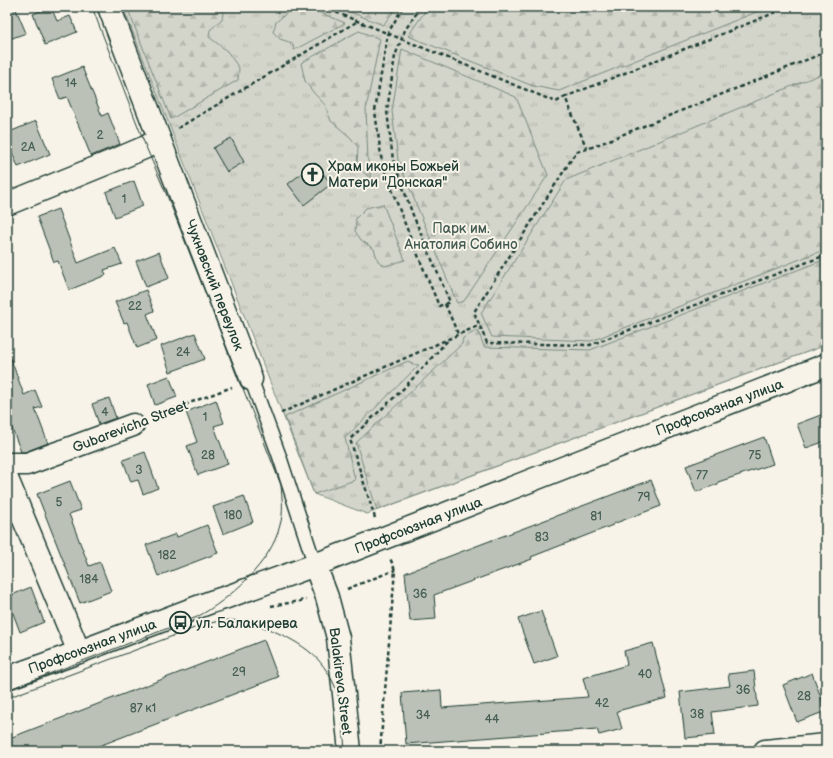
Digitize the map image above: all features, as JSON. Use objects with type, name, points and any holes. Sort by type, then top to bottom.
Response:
[{"type":"street","name":"Чухновский переулок","points":[[109,7],[251,379]]},
{"type":"street","points":[[7,204],[146,147],[159,139]]},
{"type":"street","name":"Профсоюзная улица","points":[[7,678],[315,565],[826,365]]},
{"type":"street","name":"Gubarevicha Street","points":[[7,464],[28,464],[133,425]]},
{"type":"street","points":[[7,479],[80,652]]},
{"type":"street","name":"Balakireva Street","points":[[315,565],[327,597],[338,638],[350,751]]},
{"type":"street","points":[[765,751],[826,745]]},
{"type":"lane","name":"Чухновский переулок","points":[[251,379],[265,415],[315,565]]},
{"type":"path","points":[[323,7],[556,102],[789,7]]},
{"type":"path","points":[[404,7],[388,33],[375,111],[382,163],[403,219],[439,306],[450,302],[413,215],[393,160],[387,111],[395,56],[404,30],[421,7]]},
{"type":"path","points":[[159,139],[358,21]]},
{"type":"path","points":[[826,52],[576,152],[474,312],[488,343],[590,346],[826,255]]},
{"type":"path","points":[[566,97],[586,149]]},
{"type":"path","points":[[445,304],[458,334]]},
{"type":"path","points":[[265,415],[283,413],[458,334],[480,326]]},
{"type":"path","points":[[370,504],[350,439],[403,389],[450,338]]},
{"type":"path","name":"Gubarevicha Street","points":[[133,425],[251,379]]},
{"type":"path","points":[[380,751],[395,570]]},
{"type":"green space","name":"Парк им. Анатолия Собино","points":[[123,7],[826,7],[826,345],[367,514],[314,494]]},
{"type":"green space","points":[[127,7],[224,7],[222,19],[210,30],[209,37],[227,51],[239,68],[238,80],[171,119]]},
{"type":"green space","points":[[307,7],[345,23],[294,50],[292,43],[280,39],[273,32],[276,22],[288,12]]},
{"type":"green space","points":[[338,7],[397,7],[383,25]]},
{"type":"green space","points":[[428,7],[769,7],[559,91],[533,86],[408,36]]},
{"type":"green space","points":[[359,31],[380,39],[366,109],[368,162],[372,180],[357,164],[358,147],[350,137],[331,121],[325,105],[305,81],[301,63]]},
{"type":"green space","points":[[402,49],[516,97],[548,175],[464,301],[457,303],[398,160],[392,111]]},
{"type":"green space","points":[[826,72],[826,249],[591,341],[492,337],[481,313],[566,180]]},
{"type":"green space","points":[[383,204],[405,260],[385,266],[378,261],[374,249],[361,240],[355,231],[356,218],[366,208]]},
{"type":"green space","points":[[826,259],[826,345],[377,510],[356,443],[462,344],[463,338],[478,330],[484,347],[590,350]]},
{"type":"green space","points":[[408,361],[412,364],[419,365],[345,438],[355,480],[314,494],[285,417]]},
{"type":"building","points":[[7,7],[15,7],[26,33],[7,40]]},
{"type":"building","points":[[51,7],[57,21],[70,16],[77,32],[45,45],[33,14]]},
{"type":"building","points":[[82,67],[102,116],[108,113],[120,144],[91,156],[67,97],[60,99],[52,79]]},
{"type":"building","points":[[36,121],[50,154],[18,167],[7,140],[7,133]]},
{"type":"building","points":[[231,138],[244,162],[227,172],[213,148]]},
{"type":"building","name":"Храм иконы Божьей Матери \"Донская\"","points":[[315,163],[331,184],[304,205],[288,184]]},
{"type":"building","points":[[134,181],[143,206],[115,217],[106,192]]},
{"type":"building","points":[[58,209],[78,263],[115,248],[122,264],[104,270],[106,275],[69,290],[58,261],[54,262],[37,217]]},
{"type":"building","points":[[159,252],[169,278],[146,287],[136,261]]},
{"type":"building","points":[[146,290],[154,311],[147,314],[157,340],[137,348],[127,322],[124,323],[115,302]]},
{"type":"building","points":[[195,333],[205,359],[170,372],[161,346]]},
{"type":"building","points":[[9,354],[24,395],[35,390],[42,407],[35,409],[48,443],[25,452],[21,452],[7,415],[7,355]]},
{"type":"building","points":[[169,376],[177,397],[155,405],[148,384]]},
{"type":"building","points":[[109,398],[116,418],[99,424],[92,404]]},
{"type":"building","points":[[216,400],[224,423],[214,426],[228,464],[198,475],[187,446],[197,442],[186,412]]},
{"type":"building","points":[[826,413],[826,441],[806,448],[797,424]]},
{"type":"building","points":[[764,437],[773,464],[718,482],[718,484],[696,492],[686,466]]},
{"type":"building","points":[[145,452],[158,488],[143,494],[138,480],[131,482],[123,460]]},
{"type":"building","points":[[651,480],[661,506],[531,557],[532,559],[434,595],[436,619],[410,621],[405,573]]},
{"type":"building","points":[[70,481],[81,510],[69,514],[89,566],[100,562],[111,591],[80,603],[37,494]]},
{"type":"building","points":[[244,496],[253,522],[223,534],[213,507]]},
{"type":"building","points":[[207,525],[218,553],[158,576],[146,545],[176,534],[177,537]]},
{"type":"building","points":[[31,587],[44,622],[20,632],[7,597]]},
{"type":"building","points":[[541,611],[557,656],[534,664],[518,619]]},
{"type":"building","points":[[264,640],[278,677],[86,751],[7,751],[7,739]]},
{"type":"building","points":[[653,643],[667,698],[617,711],[622,729],[599,735],[597,729],[406,744],[402,693],[441,690],[442,708],[588,697],[583,678],[627,665],[624,651]]},
{"type":"building","points":[[754,671],[758,706],[712,712],[715,735],[685,738],[680,692],[730,686],[728,674]]},
{"type":"building","points":[[812,673],[826,711],[797,722],[783,685]]},
{"type":"tram line","points":[[7,690],[197,617],[209,610],[235,590],[259,566],[275,539],[282,515],[281,485],[168,198],[146,147],[92,7]]},
{"type":"tram line","points":[[7,698],[205,624],[226,620],[239,621],[261,626],[283,635],[303,647],[321,663],[333,682],[339,697],[345,751]]},
{"type":"place","name":"Храм иконы Божьей Матери \"Донская\"","points":[[312,174]]},
{"type":"place","name":"ул. Балакирева","points":[[181,623]]}]
